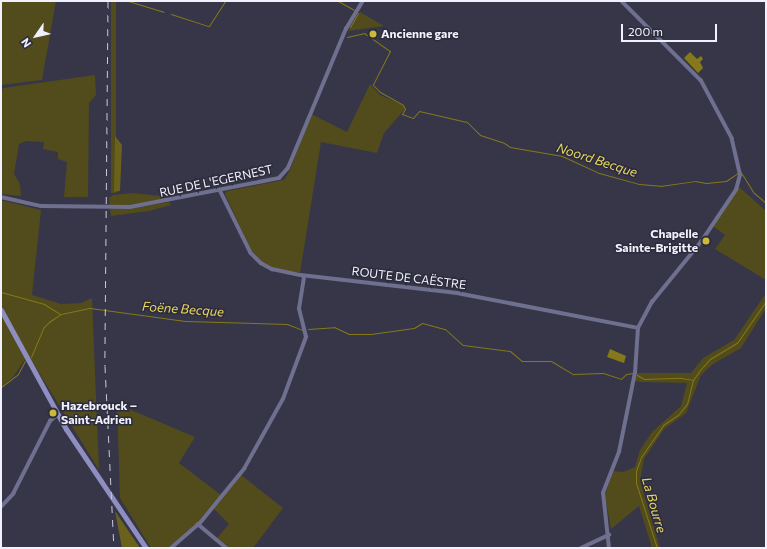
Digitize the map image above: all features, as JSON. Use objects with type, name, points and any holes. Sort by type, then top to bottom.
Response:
[{"type":"main road","points":[[1,310],[57,415],[146,548]]},
{"type":"street","name":"RUE DE L'EGERNEST","points":[[1,197],[44,206],[133,207],[274,180],[285,173],[346,29],[363,1]]},
{"type":"street","points":[[609,548],[609,535],[603,493],[620,449],[635,373],[638,328],[650,305],[695,251],[733,195],[739,182],[739,172],[732,139],[701,81],[620,1]]},
{"type":"street","name":"ROUTE DE CAËSTRE","points":[[220,190],[256,259],[272,269],[304,276],[449,292],[638,328]]},
{"type":"street","points":[[171,548],[198,524],[250,459],[288,389],[306,337],[299,309],[304,276]]},
{"type":"street","points":[[1,507],[13,494],[50,421],[57,415]]},
{"type":"street","points":[[198,524],[227,548]]},
{"type":"street","points":[[581,548],[609,535]]},
{"type":"shaded area","points":[[1,1],[56,1],[42,80],[1,85]]},
{"type":"shaded area","points":[[111,1],[116,1],[116,193],[111,193]]},
{"type":"shaded area","points":[[360,12],[365,15],[384,26],[348,31]]},
{"type":"shaded area","points":[[690,52],[697,59],[701,56],[703,59],[700,62],[703,68],[698,73],[684,58]]},
{"type":"shaded area","points":[[95,75],[96,95],[89,103],[88,197],[64,197],[67,162],[58,159],[58,152],[43,149],[44,142],[26,141],[19,144],[14,174],[20,184],[21,196],[1,194],[1,94],[3,88]]},
{"type":"shaded area","points":[[370,84],[380,95],[403,105],[405,109],[384,133],[377,153],[321,142],[300,273],[275,269],[263,263],[251,250],[225,194],[227,191],[284,180],[290,170],[311,114],[347,132]]},
{"type":"shaded area","points":[[115,136],[122,145],[120,191],[114,192]]},
{"type":"shaded area","points":[[739,187],[766,211],[766,280],[715,249],[725,235],[713,226]]},
{"type":"shaded area","points":[[132,193],[162,196],[164,199],[129,205],[110,205],[109,198],[113,195]]},
{"type":"shaded area","points":[[1,200],[41,210],[32,295],[61,304],[81,303],[92,298],[99,470],[28,355],[13,377],[1,387]]},
{"type":"shaded area","points":[[169,202],[171,205],[149,211],[111,216],[110,209],[140,207]]},
{"type":"shaded area","points":[[766,293],[766,308],[741,348],[713,364],[701,375],[686,413],[664,429],[644,459],[640,481],[660,548],[652,548],[639,506],[611,529],[605,495],[613,471],[623,472],[635,467],[640,450],[652,432],[681,406],[687,383],[635,381],[637,373],[691,373],[703,358],[734,340]]},
{"type":"shaded area","points":[[610,349],[626,356],[624,363],[607,357]]},
{"type":"shaded area","points":[[117,404],[195,437],[179,463],[221,495],[197,523],[168,548],[151,548],[120,498]]},
{"type":"shaded area","points":[[241,475],[283,508],[253,548],[229,548],[217,538],[229,524],[213,508]]},
{"type":"shaded area","points":[[115,511],[140,548],[122,548]]},
{"type":"waterway","name":"Noord Becque","points":[[128,1],[163,12]]},
{"type":"waterway","points":[[171,14],[209,26],[225,1]]},
{"type":"waterway","points":[[338,1],[354,10]]},
{"type":"waterway","name":"Noord Becque","points":[[350,27],[358,13]]},
{"type":"waterway","name":"Noord Becque","points":[[347,37],[364,33],[390,51],[373,85],[380,92],[403,105],[405,109],[402,114],[413,118],[419,111],[467,122],[480,135],[504,143],[510,147],[562,156],[599,173],[639,184],[660,186],[695,181],[706,183],[726,181],[738,173]]},
{"type":"waterway","name":"Noord Becque","points":[[742,174],[754,193],[766,203]]},
{"type":"waterway","points":[[1,292],[44,304],[60,314]]},
{"type":"waterway","name":"La Bourre","points":[[657,548],[636,483],[636,471],[641,457],[663,425],[678,415],[687,404],[693,380],[700,370],[710,359],[737,343],[766,301]]},
{"type":"waterway","name":"Foëne Becque","points":[[31,357],[44,327],[49,322],[61,314],[90,308],[185,321],[287,324],[303,330]]},
{"type":"waterway","name":"Foëne Becque","points":[[308,329],[334,327],[349,334],[371,334],[414,328],[422,323],[445,329],[463,345],[510,351],[522,361],[551,361],[573,374],[603,373],[621,379],[626,374],[633,373]]},
{"type":"waterway","points":[[1,387],[18,374],[25,361]]},
{"type":"waterway","name":"Foëne Becque","points":[[637,375],[644,379],[681,378],[693,380]]},
{"type":"railway","points":[[108,1],[105,366],[114,548]]},
{"type":"place","name":"Ancienne gare","points":[[373,34]]},
{"type":"place","name":"Chapelle Sainte-Brigitte","points":[[706,241]]},
{"type":"place","name":"Hazebrouck – Saint-Adrien","points":[[53,413]]}]
